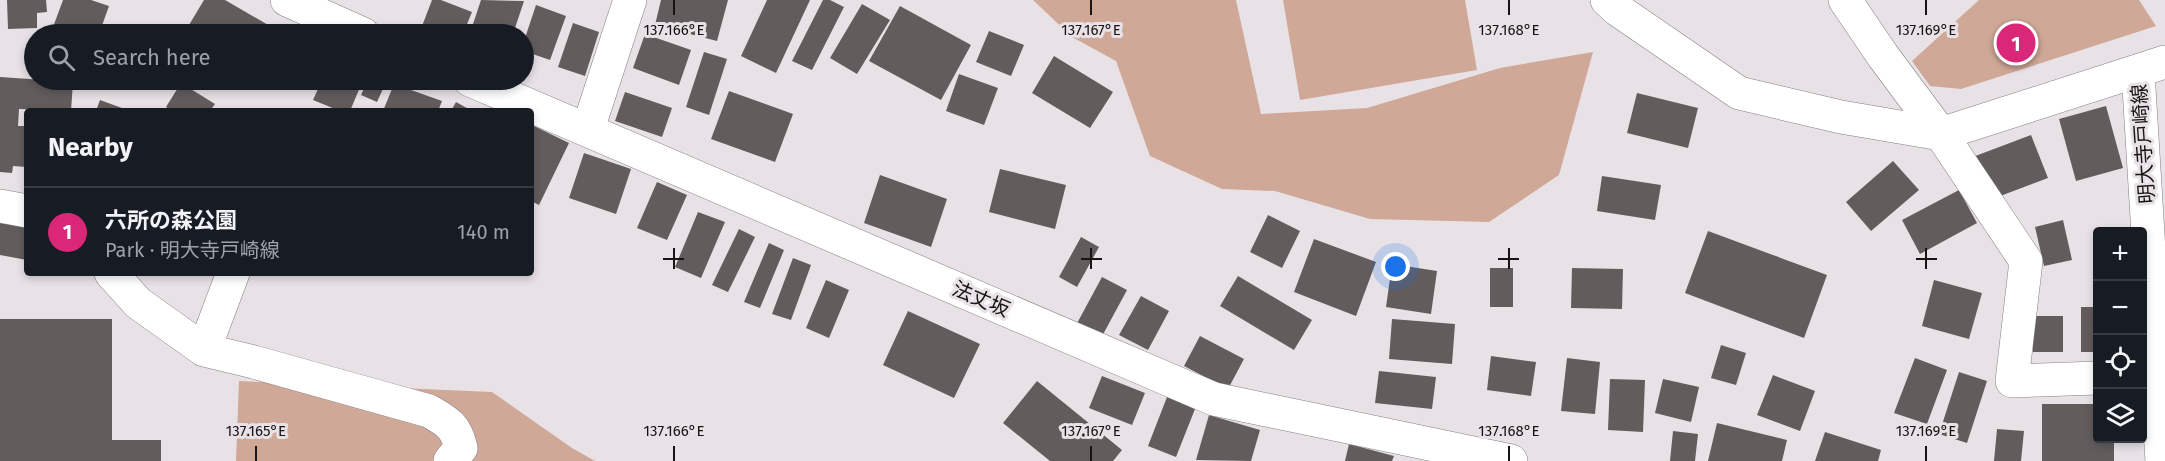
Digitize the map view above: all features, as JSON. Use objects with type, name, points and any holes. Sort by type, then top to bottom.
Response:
[{"type":"street","points":[[286,0],[340,24]]},
{"type":"street","points":[[588,129],[630,0]]},
{"type":"street","points":[[1607,0],[1618,10],[1739,93],[1841,117],[1941,134],[2152,67]]},
{"type":"street","points":[[1845,0],[1941,134],[2026,261],[2012,381],[2093,378]]},
{"type":"street","name":"明大寺戸崎線","points":[[2152,67],[2161,344],[2150,376],[2162,461]]},
{"type":"street","name":"法丈坂","points":[[494,90],[1215,399],[1511,461]]},
{"type":"street","points":[[0,206],[24,210]]},
{"type":"street","points":[[114,276],[138,303],[204,350],[429,411],[448,422],[458,434],[461,448],[450,461]]},
{"type":"street","points":[[204,350],[231,276]]},
{"type":"shaded area","points":[[1033,0],[1236,0],[1261,114],[1367,108],[1500,68],[1593,52],[1559,175],[1489,222],[1370,219],[1275,191],[1222,189],[1150,156],[1116,61],[1072,37]]},
{"type":"shaded area","points":[[1283,0],[1465,0],[1477,70],[1300,100]]},
{"type":"shaded area","points":[[1979,0],[2139,0],[2156,26],[1961,89],[1930,86],[1912,61]]},
{"type":"shaded area","points":[[239,381],[492,392],[572,448],[595,461],[236,461]]},
{"type":"building","points":[[7,0],[46,0],[47,12],[37,13],[37,24],[24,24],[24,28],[8,29]]},
{"type":"building","points":[[63,0],[91,0],[109,6],[103,24],[54,24]]},
{"type":"building","points":[[204,0],[225,0],[267,24],[190,24]]},
{"type":"building","points":[[432,0],[441,0],[472,12],[467,24],[423,24]]},
{"type":"building","points":[[481,0],[524,1],[516,24],[473,24]]},
{"type":"building","points":[[661,0],[728,0],[717,41],[655,25]]},
{"type":"building","points":[[767,0],[810,0],[776,73],[741,56]]},
{"type":"building","points":[[823,0],[830,0],[844,7],[812,70],[792,61]]},
{"type":"building","points":[[862,4],[890,20],[857,74],[830,58]]},
{"type":"building","points":[[536,5],[566,16],[550,60],[534,54],[534,24],[530,24]]},
{"type":"building","points":[[900,6],[971,45],[941,100],[869,61]]},
{"type":"building","points":[[573,23],[599,32],[585,76],[558,67]]},
{"type":"building","points":[[989,31],[1024,45],[1011,76],[976,62]]},
{"type":"building","points":[[645,34],[691,50],[679,85],[633,68]]},
{"type":"building","points":[[704,52],[727,59],[709,115],[686,107]]},
{"type":"building","points":[[1054,56],[1113,92],[1090,128],[1032,93]]},
{"type":"building","points":[[959,74],[998,88],[984,125],[946,111]]},
{"type":"building","points":[[0,77],[24,79],[24,90],[72,90],[71,108],[19,109],[18,126],[24,126],[24,167],[13,166],[12,173],[0,172]]},
{"type":"building","points":[[177,90],[192,90],[215,104],[212,108],[166,107]]},
{"type":"building","points":[[318,90],[359,90],[351,108],[333,108],[313,100]]},
{"type":"building","points":[[363,90],[382,90],[377,102],[361,95]]},
{"type":"building","points":[[392,90],[411,90],[442,101],[439,108],[384,108]]},
{"type":"building","points":[[729,91],[793,114],[775,162],[711,139]]},
{"type":"building","points":[[625,92],[672,108],[662,137],[615,121]]},
{"type":"building","points":[[1637,93],[1698,108],[1688,148],[1627,133]]},
{"type":"building","points":[[100,100],[122,108],[97,108]]},
{"type":"building","points":[[456,102],[467,108],[453,108]]},
{"type":"building","points":[[2106,106],[2123,168],[2076,181],[2059,119]]},
{"type":"building","points":[[534,126],[569,143],[539,205],[534,202]]},
{"type":"building","points":[[2031,135],[2048,178],[1987,201],[1970,158]]},
{"type":"building","points":[[584,153],[631,169],[616,214],[569,198]]},
{"type":"building","points":[[1893,161],[1919,190],[1871,231],[1846,202]]},
{"type":"building","points":[[1000,169],[1066,185],[1055,229],[989,212]]},
{"type":"building","points":[[880,175],[947,199],[931,247],[864,223]]},
{"type":"building","points":[[1602,176],[1661,185],[1655,220],[1597,211]]},
{"type":"building","points":[[657,182],[687,195],[667,240],[637,228]]},
{"type":"building","points":[[1959,190],[1977,223],[1920,254],[1902,220]]},
{"type":"building","points":[[698,212],[725,222],[701,278],[675,267]]},
{"type":"building","points":[[1268,215],[1300,231],[1282,268],[1250,252]]},
{"type":"building","points":[[2063,220],[2072,260],[2044,266],[2035,227]]},
{"type":"building","points":[[0,223],[24,227],[24,259],[0,255]]},
{"type":"building","points":[[739,229],[755,237],[728,292],[712,285]]},
{"type":"building","points":[[1708,231],[1827,275],[1804,338],[1685,293]]},
{"type":"building","points":[[1081,237],[1099,247],[1077,287],[1059,277]]},
{"type":"building","points":[[1314,239],[1376,262],[1356,316],[1294,292]]},
{"type":"building","points":[[769,243],[784,250],[760,308],[744,302]]},
{"type":"building","points":[[793,258],[811,265],[791,320],[772,314]]},
{"type":"building","points":[[1392,264],[1437,271],[1431,314],[1386,307]]},
{"type":"building","points":[[1490,268],[1513,268],[1513,307],[1490,307]]},
{"type":"building","points":[[1572,268],[1623,269],[1622,309],[1571,308]]},
{"type":"building","points":[[1238,276],[1312,320],[1294,350],[1220,306]]},
{"type":"building","points":[[1102,277],[1127,290],[1100,340],[1075,327]]},
{"type":"building","points":[[826,280],[849,290],[829,338],[806,328]]},
{"type":"building","points":[[1934,280],[1982,293],[1969,339],[1922,326]]},
{"type":"building","points":[[1141,296],[1169,311],[1148,350],[1119,335]]},
{"type":"building","points":[[2081,307],[2093,307],[2093,352],[2081,352]]},
{"type":"building","points":[[908,311],[980,344],[954,398],[883,365]]},
{"type":"building","points":[[2033,316],[2063,316],[2063,352],[2033,352]]},
{"type":"building","points":[[0,319],[112,319],[112,440],[161,440],[161,461],[0,461]]},
{"type":"building","points":[[1392,319],[1455,324],[1452,364],[1389,359]]},
{"type":"building","points":[[1200,336],[1244,359],[1228,389],[1184,366]]},
{"type":"building","points":[[1721,345],[1746,353],[1736,385],[1711,378]]},
{"type":"building","points":[[1491,356],[1536,362],[1531,396],[1487,390]]},
{"type":"building","points":[[1567,358],[1600,362],[1595,414],[1561,411]]},
{"type":"building","points":[[1915,358],[1947,370],[1927,424],[1894,413]]},
{"type":"building","points":[[1379,371],[1436,377],[1432,409],[1375,403]]},
{"type":"building","points":[[1959,372],[1987,381],[1967,443],[1939,434]]},
{"type":"building","points":[[1773,375],[1815,391],[1800,431],[1757,415]]},
{"type":"building","points":[[1102,376],[1145,393],[1132,425],[1089,408]]},
{"type":"building","points":[[1610,379],[1645,380],[1643,432],[1608,430]]},
{"type":"building","points":[[1663,379],[1699,387],[1691,422],[1655,413]]},
{"type":"building","points":[[1037,381],[1122,450],[1113,461],[1050,461],[1003,423]]},
{"type":"building","points":[[1167,397],[1195,409],[1176,457],[1148,446]]},
{"type":"building","points":[[2042,404],[2093,404],[2093,443],[2114,443],[2114,461],[2042,461]]},
{"type":"building","points":[[1209,415],[1260,430],[1251,461],[1196,460]]},
{"type":"building","points":[[1717,423],[1787,440],[1782,461],[1708,461]]},
{"type":"building","points":[[1997,429],[2024,431],[2021,461],[1994,461]]},
{"type":"building","points":[[1673,431],[1698,434],[1695,461],[1670,461]]},
{"type":"building","points":[[1825,432],[1881,450],[1878,461],[1815,461]]},
{"type":"building","points":[[1349,444],[1394,456],[1392,461],[1345,461]]},
{"type":"place","name":"六所の森公園","points":[[2016,43]]}]
